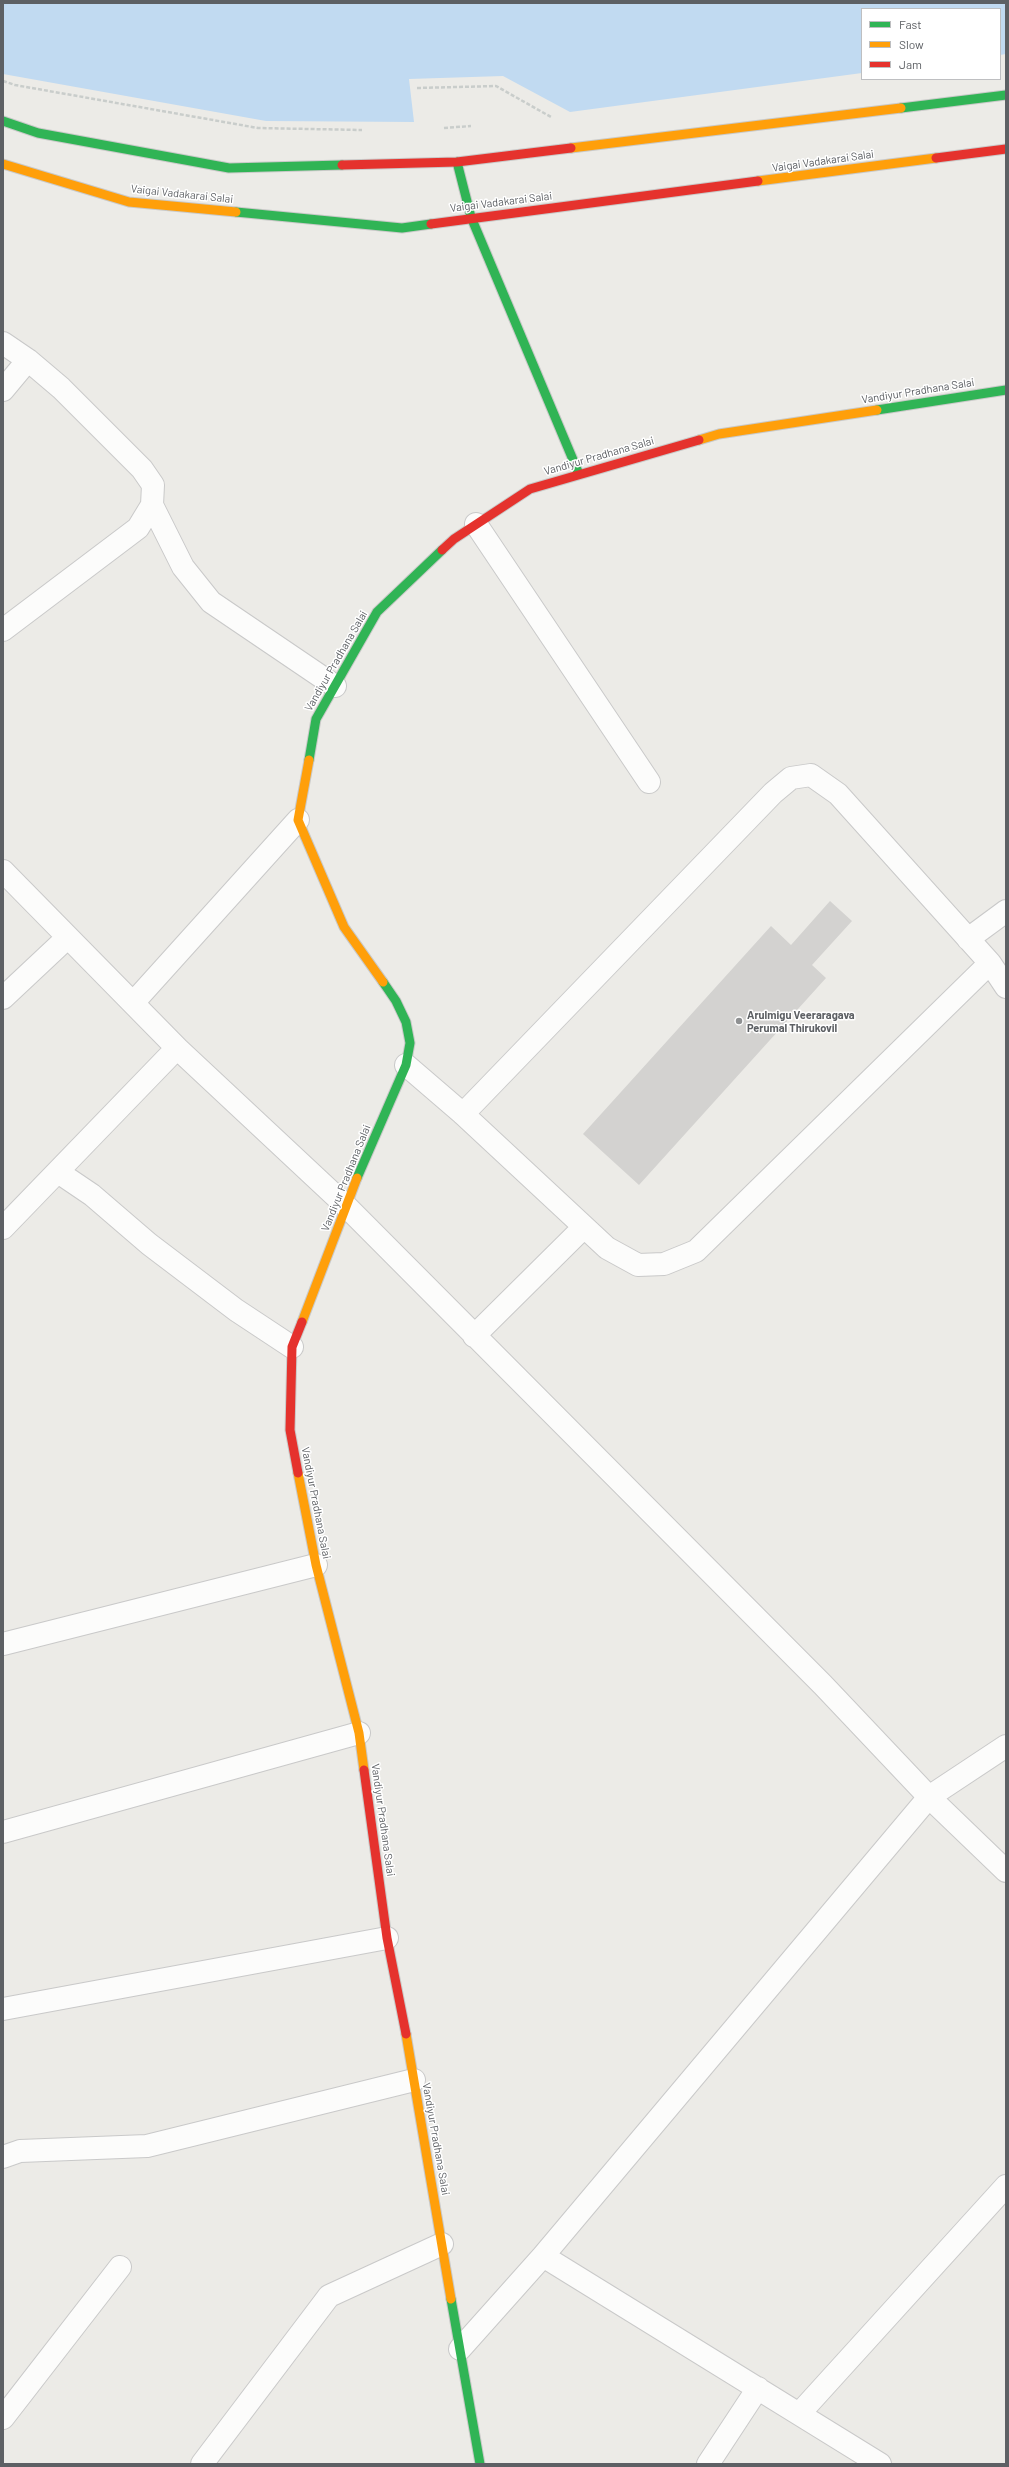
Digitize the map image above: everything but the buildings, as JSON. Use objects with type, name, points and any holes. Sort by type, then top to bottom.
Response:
[{"type":"street","points":[[3,121],[38,133],[229,168],[457,162],[1006,95]]},
{"type":"street","name":"Vaigai Vadakarai Salai","points":[[3,164],[129,202],[402,228],[471,217],[553,208],[1006,148]]},
{"type":"street","points":[[457,162],[471,217],[579,474]]},
{"type":"street","points":[[3,343],[28,360],[62,388],[142,469],[153,485],[152,505],[138,528],[3,630]]},
{"type":"street","points":[[3,390],[28,360]]},
{"type":"street","name":"Vandiyur Pradhana Salai","points":[[480,2464],[414,2080],[387,1938],[359,1733],[316,1565],[290,1430],[292,1347],[327,1261],[345,1205],[406,1065],[410,1043],[406,1022],[396,1000],[344,927],[298,820],[316,719],[377,612],[454,539],[530,489],[719,434],[1006,390]]},
{"type":"street","points":[[152,505],[183,567],[210,602],[336,686]]},
{"type":"street","points":[[476,524],[649,782]]},
{"type":"street","points":[[463,1114],[772,792],[791,778],[811,776],[838,794],[990,963],[1006,987]]},
{"type":"street","points":[[133,1003],[298,820]]},
{"type":"street","points":[[3,871],[177,1048],[345,1205],[817,1679],[929,1797],[1006,1871]]},
{"type":"street","points":[[968,939],[1006,911]]},
{"type":"street","points":[[3,998],[68,938]]},
{"type":"street","points":[[406,1065],[463,1114],[607,1248],[638,1265],[664,1264],[696,1251],[990,963]]},
{"type":"street","points":[[6,1222],[58,1172],[177,1048]]},
{"type":"street","points":[[58,1172],[92,1195],[149,1244],[236,1310],[292,1347]]},
{"type":"street","points":[[474,1336],[584,1227]]},
{"type":"street","points":[[3,1644],[316,1565]]},
{"type":"street","points":[[3,1832],[359,1733]]},
{"type":"street","points":[[460,2349],[543,2256],[929,1797],[1006,1746]]},
{"type":"street","points":[[3,2009],[387,1938]]},
{"type":"street","points":[[3,2157],[20,2150],[147,2146],[414,2080]]},
{"type":"street","points":[[799,2414],[1006,2186]]},
{"type":"street","points":[[202,2464],[329,2296],[442,2244]]},
{"type":"street","points":[[543,2256],[880,2464]]},
{"type":"street","points":[[3,2418],[120,2267]]},
{"type":"street","points":[[708,2464],[758,2388]]},
{"type":"path","points":[[3,81],[15,85],[258,128],[370,131]]},
{"type":"path","points":[[417,88],[496,86],[553,118],[545,119]]},
{"type":"path","points":[[442,129],[473,126]]},
{"type":"water","points":[[3,3],[1006,3],[1006,54],[1001,55],[1001,8],[861,8],[861,73],[570,112],[503,76],[409,79],[414,122],[266,121],[3,74]]},
{"type":"traffic: fast","points":[[901,108],[1006,95]]},
{"type":"traffic: fast","points":[[3,121],[38,133],[229,168],[342,165]]},
{"type":"traffic: fast","points":[[457,162],[471,217],[579,474]]},
{"type":"traffic: fast","points":[[236,212],[402,228],[431,224]]},
{"type":"traffic: fast","points":[[877,410],[1006,390]]},
{"type":"traffic: fast","points":[[309,760],[316,719],[377,612],[442,550]]},
{"type":"traffic: fast","points":[[357,1178],[406,1065],[410,1043],[406,1022],[396,1001],[383,982]]},
{"type":"traffic: fast","points":[[451,2299],[480,2464]]},
{"type":"traffic: slow","points":[[571,148],[901,108]]},
{"type":"traffic: slow","points":[[758,181],[936,158]]},
{"type":"traffic: slow","points":[[3,164],[129,202],[236,212]]},
{"type":"traffic: slow","points":[[699,440],[719,434],[877,410]]},
{"type":"traffic: slow","points":[[309,760],[298,820],[344,927],[383,982]]},
{"type":"traffic: slow","points":[[302,1322],[357,1178]]},
{"type":"traffic: slow","points":[[298,1473],[316,1565],[359,1733],[364,1770]]},
{"type":"traffic: slow","points":[[406,2034],[451,2299]]},
{"type":"traffic: jam","points":[[342,165],[457,162],[571,148]]},
{"type":"traffic: jam","points":[[936,158],[1006,149]]},
{"type":"traffic: jam","points":[[431,224],[758,181]]},
{"type":"traffic: jam","points":[[442,550],[454,539],[530,489],[699,440]]},
{"type":"traffic: jam","points":[[298,1473],[290,1430],[292,1347],[302,1322]]},
{"type":"traffic: jam","points":[[364,1770],[387,1938],[406,2034]]},
{"type":"place","name":"Arulmigu Veeraragava Perumal Thirukovil","points":[[739,1021]]}]
